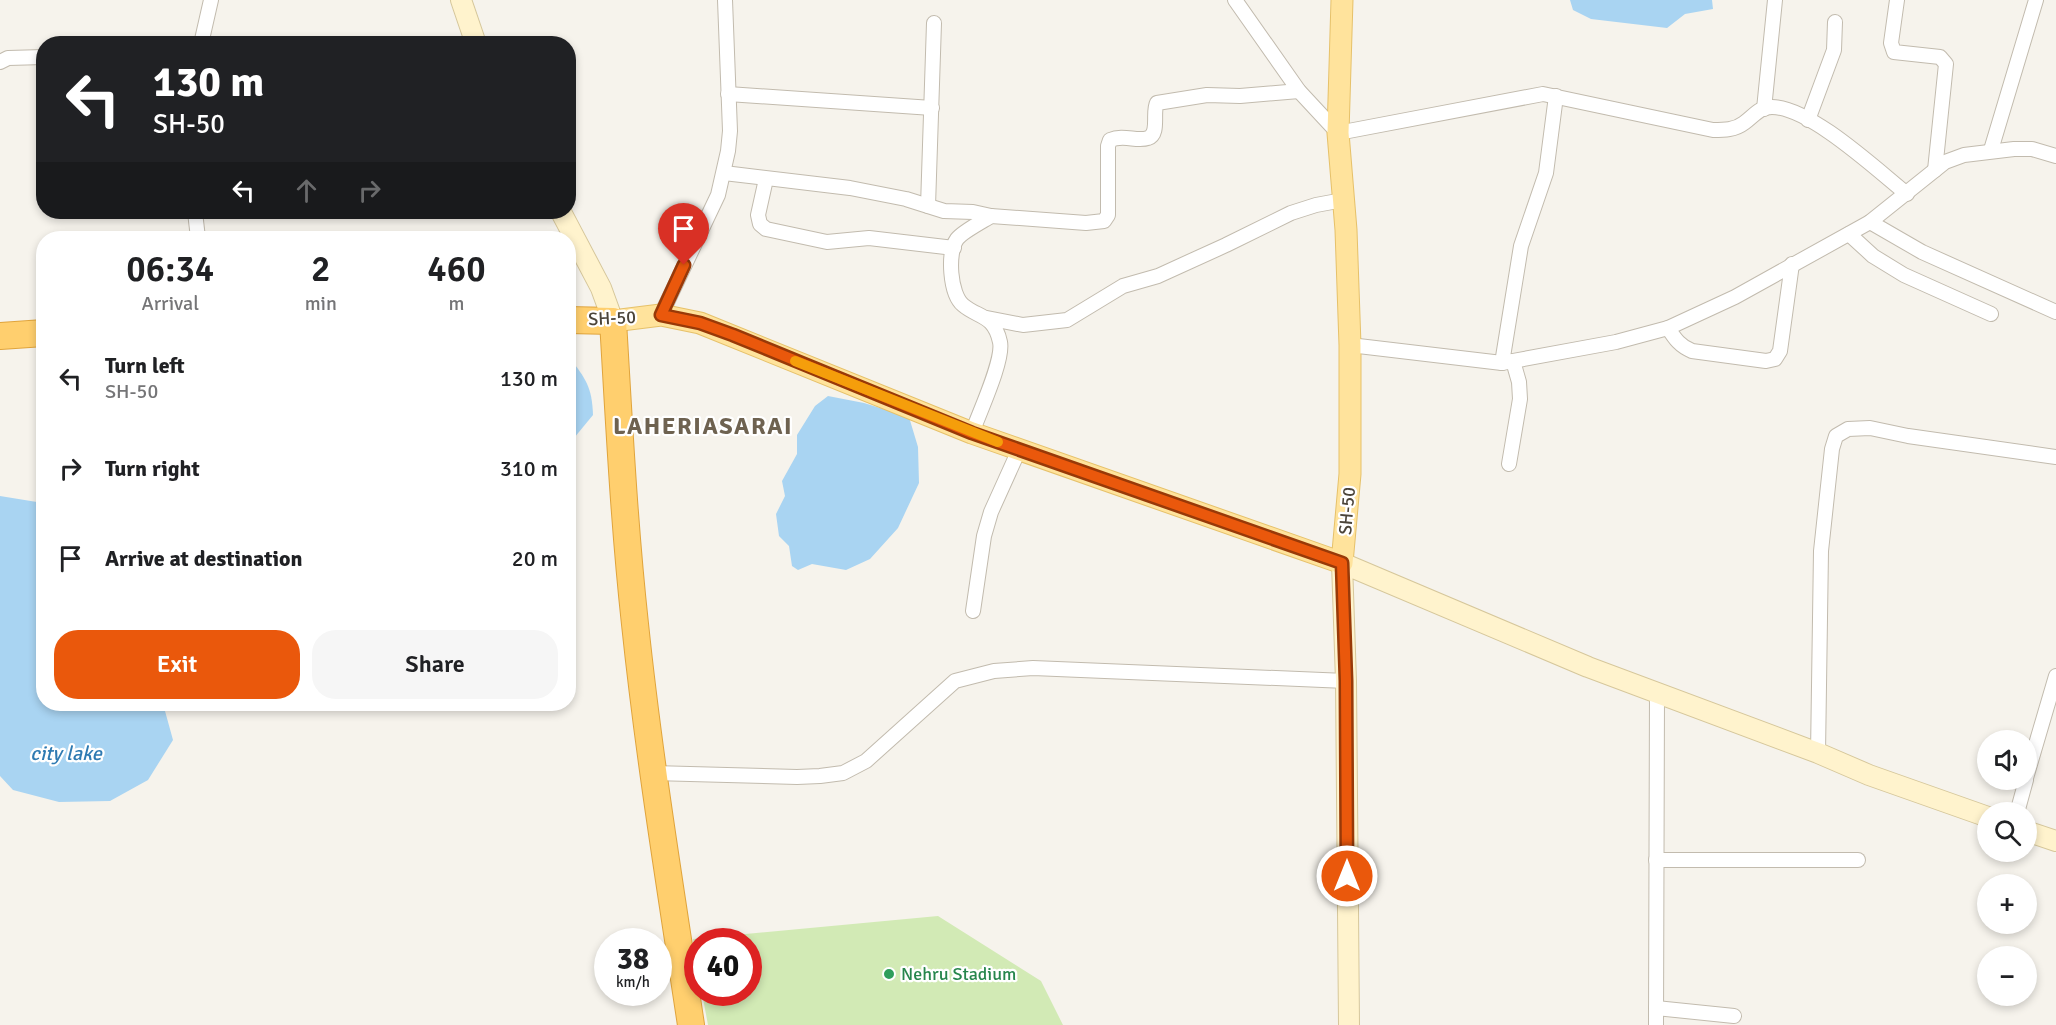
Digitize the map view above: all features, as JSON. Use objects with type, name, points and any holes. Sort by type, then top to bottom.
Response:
[{"type":"highway","name":"SH-50","points":[[576,320],[613,321]]},
{"type":"highway","points":[[613,321],[627,545],[653,773],[691,1025]]},
{"type":"highway","points":[[0,336],[36,334]]},
{"type":"main road","points":[[461,0],[473,36]]},
{"type":"main road","name":"SH-50","points":[[613,321],[661,315],[700,323],[972,433],[1342,563],[1350,474],[1350,345],[1346,230],[1338,133],[1342,0]]},
{"type":"main road","points":[[576,240],[601,288],[613,321]]},
{"type":"main road","points":[[1349,1025],[1346,681],[1342,563],[1588,667],[1818,753],[1869,775],[1977,813]]},
{"type":"main road","points":[[2037,835],[2056,841]]},
{"type":"street","points":[[203,36],[211,0]]},
{"type":"street","points":[[661,315],[718,195],[724,173],[730,131],[725,0]]},
{"type":"street","points":[[1235,0],[1299,91],[1338,133],[1543,94],[1713,130],[1735,128],[1759,110],[1771,107],[1785,109],[1830,133],[1906,194]]},
{"type":"street","points":[[1764,109],[1774,0]]},
{"type":"street","points":[[1897,0],[1892,44],[1894,52],[1940,57],[1946,64],[1935,170]]},
{"type":"street","points":[[1990,150],[2036,0]]},
{"type":"street","points":[[1808,120],[1834,50],[1835,22]]},
{"type":"street","points":[[928,206],[934,23]]},
{"type":"street","points":[[0,62],[8,58],[36,57]]},
{"type":"street","points":[[724,173],[850,188],[906,199],[944,211],[1086,224],[1104,221],[1108,215],[1108,146],[1110,140],[1118,137],[1147,139],[1155,130],[1154,108],[1157,103],[1207,95],[1240,96],[1299,91]]},
{"type":"street","points":[[728,94],[932,108]]},
{"type":"street","points":[[1509,464],[1520,399],[1519,382],[1507,362],[1521,246],[1546,173],[1556,96]]},
{"type":"street","points":[[1350,345],[1507,362],[1616,342],[1668,328],[1735,297],[1870,222],[1945,162],[1964,154],[1990,150],[2032,149],[2056,156]]},
{"type":"street","points":[[766,178],[758,214],[760,225],[766,229],[827,242],[869,238],[954,248]]},
{"type":"street","points":[[991,216],[957,239],[954,248],[952,277],[954,291],[962,304],[987,318],[1023,325],[1067,320],[1123,286],[1158,276],[1291,213],[1343,200]]},
{"type":"street","points":[[1870,222],[1922,252],[2056,312]]},
{"type":"street","points":[[1849,234],[1873,256],[1904,275],[1991,314]]},
{"type":"street","points":[[1668,328],[1683,347],[1692,351],[1766,361],[1775,359],[1780,351],[1792,264]]},
{"type":"street","points":[[972,433],[999,357],[1000,343],[987,318]]},
{"type":"street","points":[[1818,753],[1821,550],[1832,449],[1836,436],[1848,429],[1870,428],[1908,436],[2056,457]]},
{"type":"street","points":[[973,611],[984,536],[991,512],[1019,450]]},
{"type":"street","points":[[653,773],[797,777],[843,772],[866,761],[955,681],[994,671],[1033,668],[1346,681]]},
{"type":"street","points":[[2037,741],[2056,676]]},
{"type":"street","points":[[1656,1025],[1658,692]]},
{"type":"street","points":[[1656,860],[1858,860]]},
{"type":"street","points":[[1656,1008],[1734,1016]]},
{"type":"green space","name":"Nehru Stadium","points":[[938,916],[1041,981],[1063,1025],[708,1025],[704,1006],[762,1006],[762,933]]},
{"type":"water","points":[[1570,0],[1712,0],[1713,9],[1685,14],[1667,28],[1591,19],[1573,10]]},
{"type":"water","points":[[576,366],[587,384],[593,415],[576,436]]},
{"type":"water","points":[[828,396],[864,403],[909,417],[918,447],[919,483],[898,528],[870,559],[846,570],[812,564],[798,570],[792,566],[789,546],[779,536],[776,514],[785,496],[782,481],[797,454],[797,435],[815,406]]},
{"type":"water","name":"city lake","points":[[0,496],[36,502],[36,711],[165,711],[173,740],[148,780],[110,801],[59,802],[13,790],[0,776]]},
{"type":"slow traffic","points":[[795,361],[998,442]]},
{"type":"place","name":"Nehru Stadium","points":[[889,974]]},
{"type":"district","name":"LAHERIASARAI","points":[[703,426]]},
{"type":"route","points":[[684,265],[661,315],[700,323],[733,335],[972,433],[1342,563],[1346,681],[1347,876]]}]
